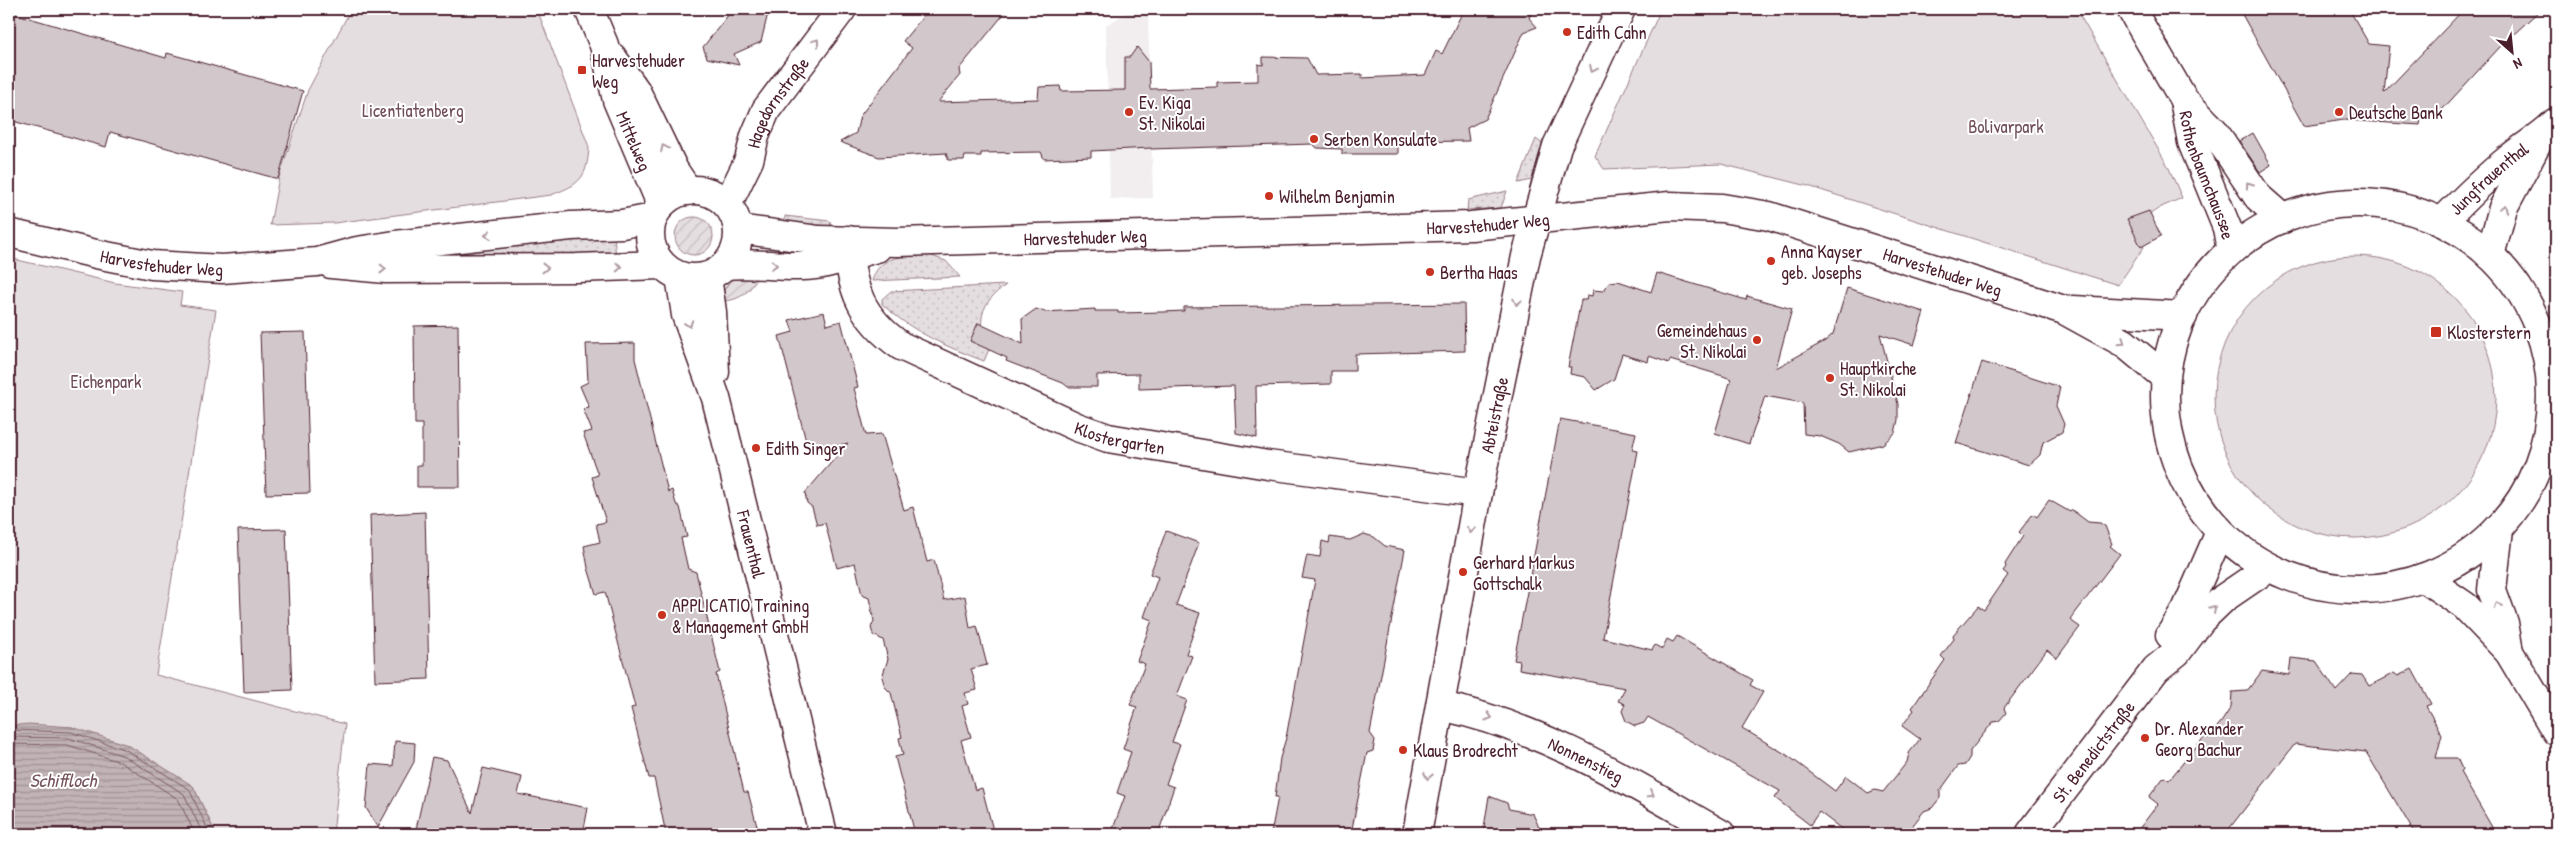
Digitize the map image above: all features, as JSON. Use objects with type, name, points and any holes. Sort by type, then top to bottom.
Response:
[{"type":"street","name":"Mittelweg","points":[[589,9],[604,45],[617,100],[658,197],[656,213]]},
{"type":"street","name":"Hagedornstraße","points":[[732,217],[750,160],[755,136],[766,110],[842,9]]},
{"type":"street","name":"Abteistraße","points":[[1417,834],[1478,493],[1526,256],[1557,146],[1621,9]]},
{"type":"street","name":"Rothenbaumchaussee","points":[[2131,9],[2184,100],[2214,131],[2258,197],[2283,219]]},
{"type":"street","name":"Mittelweg","points":[[604,45],[636,91],[674,170],[688,191]]},
{"type":"street","name":"Rothenbaumchaussee","points":[[2184,100],[2192,142],[2227,228],[2231,250]]},
{"type":"street","name":"Jungfrauenthal","points":[[2442,222],[2474,188],[2512,156],[2548,130]]},
{"type":"street","name":"Jungfrauenthal","points":[[2490,255],[2503,208],[2548,130]]},
{"type":"street","name":"Harvestehuder Weg","points":[[9,233],[96,254],[180,268],[222,269],[317,262],[357,251],[395,245],[571,226],[622,224],[656,213],[671,196],[688,191],[707,192],[732,217],[782,236],[849,249]]},
{"type":"street","points":[[2368,203],[2408,210],[2442,222],[2461,232],[2490,255],[2508,274],[2538,327],[2548,360],[2554,406],[2549,456],[2499,529],[2465,558],[2424,578],[2398,586],[2345,590],[2315,585],[2268,568],[2242,552],[2205,516],[2189,490],[2170,444],[2165,407],[2166,377],[2172,345],[2183,316],[2201,283],[2231,250],[2261,229],[2283,219],[2327,205],[2368,203]]},
{"type":"street","name":"Harvestehuder Weg","points":[[317,262],[358,268],[386,269],[576,268],[671,270],[693,279],[748,263],[802,266],[849,249],[897,242],[1471,226],[1636,208],[1670,206],[1722,208],[1769,216],[2064,310],[2124,344],[2166,377]]},
{"type":"street","points":[[656,213],[650,241],[654,253],[671,270]]},
{"type":"street","points":[[716,271],[736,249],[732,217]]},
{"type":"street","name":"Klostergarten","points":[[849,249],[852,279],[858,299],[875,325],[887,336],[901,346],[1077,427],[1108,438],[1174,450],[1478,493]]},
{"type":"street","name":"Frauenthal","points":[[671,270],[716,398],[823,834]]},
{"type":"street","name":"Frauenthal","points":[[716,271],[712,312],[716,398]]},
{"type":"street","name":"Harvestehuder Weg","points":[[2064,310],[2183,316]]},
{"type":"street","points":[[2499,529],[2492,590],[2504,623],[2509,652]]},
{"type":"street","name":"St. Benedictstraße","points":[[2156,668],[2164,644],[2186,610],[2220,532]]},
{"type":"street","name":"St. Benedictstraße","points":[[2030,834],[2156,668],[2177,652],[2201,620],[2224,598],[2268,568]]},
{"type":"street","points":[[2424,578],[2465,606],[2509,652],[2556,731]]},
{"type":"street","name":"Nonnenstieg","points":[[1441,706],[1488,716],[1531,732],[1630,782],[1721,834]]},
{"type":"shaded area","name":"Ev. Kiga St. Nikolai","points":[[1133,9],[1138,9],[1148,15],[1153,198],[1110,199],[1106,25]]},
{"type":"green space","name":"Licentiatenberg","points":[[351,9],[537,9],[589,147],[586,166],[580,179],[569,187],[551,195],[334,223],[270,225],[279,177],[308,90]]},
{"type":"green space","name":"Bolivarpark","points":[[1661,9],[2076,9],[2168,166],[2182,198],[2161,207],[2132,226],[2144,247],[2118,285],[1808,186],[1721,164],[1604,169],[1595,156]]},
{"type":"green space","points":[[1536,139],[1548,148],[1537,179],[1518,183]]},
{"type":"green space","points":[[1507,191],[1501,208],[1467,210],[1468,200]]},
{"type":"green space","points":[[785,216],[830,221],[831,226],[828,231],[784,228]]},
{"type":"green space","points":[[694,217],[708,222],[713,236],[708,250],[694,255],[680,250],[675,236],[680,222]]},
{"type":"green space","points":[[614,235],[616,259],[402,260],[402,253]]},
{"type":"green space","points":[[929,255],[946,261],[960,277],[872,281],[876,272],[887,261],[894,258]]},
{"type":"green space","points":[[2355,256],[2382,259],[2409,267],[2433,280],[2455,297],[2472,319],[2485,343],[2493,370],[2496,397],[2493,424],[2485,451],[2472,475],[2455,497],[2433,514],[2409,527],[2382,535],[2355,538],[2328,535],[2301,527],[2277,514],[2255,497],[2238,475],[2225,451],[2217,424],[2214,397],[2217,370],[2225,343],[2238,319],[2255,297],[2277,280],[2301,267],[2328,259]]},
{"type":"green space","name":"Eichenpark","points":[[9,258],[115,283],[182,292],[180,305],[216,310],[156,675],[345,724],[333,834],[216,834],[193,786],[72,727],[9,726]]},
{"type":"green space","points":[[759,271],[754,283],[746,293],[735,299],[722,301],[723,293],[729,283],[739,277]]},
{"type":"green space","points":[[1006,285],[991,298],[983,313],[982,330],[989,349],[984,361],[930,338],[905,323],[882,304],[882,299],[891,291]]},
{"type":"water","name":"Schiffloch","points":[[29,724],[72,727],[128,745],[193,786],[216,834],[9,834],[9,726]]},
{"type":"building","points":[[733,9],[769,9],[761,42],[734,54],[739,65],[707,58],[703,47]]},
{"type":"building","points":[[929,9],[1008,9],[959,69],[960,75],[938,102],[1038,99],[1039,87],[1060,86],[1061,91],[1125,90],[1125,57],[1130,57],[1137,47],[1149,62],[1150,89],[1217,87],[1217,82],[1258,81],[1258,64],[1263,65],[1263,57],[1307,58],[1316,75],[1362,74],[1362,78],[1425,75],[1436,51],[1442,54],[1464,9],[1533,9],[1529,18],[1537,27],[1524,32],[1485,119],[1467,128],[1469,141],[1398,142],[1398,154],[1342,154],[1342,149],[1317,148],[1313,144],[1091,151],[1091,157],[1044,159],[1041,152],[981,153],[981,156],[965,156],[964,160],[948,160],[946,153],[879,157],[840,142],[856,133],[860,116],[912,48],[903,41]]},
{"type":"building","points":[[2239,9],[2349,9],[2369,44],[2389,46],[2384,93],[2464,9],[2541,9],[2499,48],[2440,112],[2426,119],[2421,118],[2420,125],[2344,120],[2304,126]]},
{"type":"building","points":[[9,12],[166,58],[167,53],[303,91],[278,179],[110,132],[106,147],[9,120]]},
{"type":"building","points":[[2253,133],[2271,165],[2260,172],[2239,141]]},
{"type":"building","points":[[2149,211],[2161,236],[2141,247],[2127,219]]},
{"type":"building","points":[[1657,273],[1746,300],[1747,296],[1792,309],[1776,368],[1825,341],[1833,334],[1847,288],[1924,312],[1914,345],[1880,334],[1898,404],[1898,420],[1895,433],[1883,444],[1849,452],[1839,444],[1820,436],[1804,434],[1803,403],[1765,396],[1749,444],[1715,433],[1731,379],[1670,360],[1669,363],[1649,356],[1648,362],[1622,354],[1614,379],[1596,390],[1585,377],[1570,374],[1571,367],[1568,367],[1581,300],[1586,300],[1587,295],[1592,296],[1593,290],[1603,291],[1610,282],[1618,281],[1651,292]]},
{"type":"building","points":[[1464,304],[1465,351],[1355,354],[1355,371],[1331,371],[1331,384],[1256,386],[1257,438],[1236,433],[1234,386],[1139,389],[1139,374],[1097,375],[1097,387],[1068,387],[1063,383],[1006,361],[1007,358],[970,341],[978,323],[1023,344],[1022,319],[1036,309],[1045,312],[1095,309],[1095,311],[1118,311],[1118,313],[1184,311],[1184,307]]},
{"type":"building","points":[[824,312],[827,325],[841,321],[858,387],[854,388],[866,435],[882,434],[904,510],[913,507],[927,562],[934,560],[944,600],[965,596],[970,628],[977,626],[987,665],[971,669],[977,690],[965,693],[968,704],[962,706],[971,737],[961,740],[975,790],[982,788],[994,834],[915,834],[895,757],[903,755],[899,738],[902,737],[891,693],[885,687],[882,677],[888,659],[883,640],[873,635],[871,627],[874,621],[869,598],[862,595],[855,563],[837,568],[825,523],[817,525],[812,507],[807,503],[805,493],[848,443],[809,453],[779,336],[793,332],[789,320]]},
{"type":"building","points":[[458,325],[460,487],[417,487],[417,465],[422,465],[422,424],[415,424],[414,326]]},
{"type":"building","points":[[305,332],[310,493],[266,494],[260,333]]},
{"type":"building","points":[[635,343],[635,359],[668,492],[672,490],[676,504],[680,507],[687,537],[681,538],[688,569],[696,572],[720,672],[716,674],[744,792],[748,792],[759,834],[666,834],[654,778],[649,778],[631,708],[635,707],[605,592],[596,594],[588,568],[584,546],[600,542],[596,524],[606,522],[592,477],[598,475],[583,433],[592,431],[583,409],[589,407],[580,386],[588,382],[586,344]]},
{"type":"building","points":[[1982,362],[2060,387],[2056,406],[2064,424],[2062,432],[2043,442],[2040,455],[2029,465],[1956,443]]},
{"type":"building","points":[[1560,419],[1636,433],[1632,450],[1638,451],[1603,638],[1652,650],[1655,645],[1662,649],[1667,639],[1673,642],[1677,636],[1753,680],[1750,685],[1763,692],[1742,728],[1787,755],[1835,791],[1846,776],[1868,793],[1875,790],[1883,792],[1907,762],[1909,753],[1920,739],[1902,726],[1945,660],[1941,656],[1954,639],[1953,635],[1978,606],[1984,610],[2008,575],[2003,571],[2006,567],[2005,564],[2023,536],[2019,532],[2033,514],[2037,517],[2049,500],[2070,512],[2072,510],[2088,522],[2100,523],[2105,526],[2112,544],[2110,546],[2120,554],[2070,620],[2080,627],[2057,658],[2047,650],[2004,708],[2006,713],[1999,721],[1993,722],[1970,751],[1970,757],[1965,765],[1958,766],[1940,791],[1940,798],[1932,808],[1924,811],[1906,834],[1848,834],[1819,812],[1810,825],[1775,798],[1780,791],[1648,717],[1644,723],[1635,726],[1626,721],[1622,711],[1625,704],[1618,701],[1625,688],[1519,669],[1520,661],[1514,660]]},
{"type":"building","points":[[425,512],[429,679],[375,681],[370,515]]},
{"type":"building","points":[[286,529],[292,690],[244,692],[238,530]]},
{"type":"building","points":[[1166,531],[1199,543],[1176,605],[1200,613],[1186,654],[1192,656],[1177,696],[1187,700],[1172,742],[1180,744],[1166,784],[1174,787],[1158,834],[1111,834],[1125,796],[1117,793],[1131,752],[1123,749],[1137,707],[1130,705],[1145,664],[1137,661],[1152,620],[1144,617],[1158,577],[1150,574]]},
{"type":"building","points":[[1364,534],[1374,537],[1385,546],[1405,550],[1370,733],[1375,740],[1373,751],[1367,753],[1351,834],[1271,834],[1278,797],[1275,797],[1280,758],[1286,738],[1315,580],[1302,578],[1307,555],[1320,557],[1322,541],[1329,543],[1330,537],[1350,540]]},
{"type":"building","points":[[2291,658],[2316,661],[2336,691],[2352,674],[2362,675],[2369,686],[2394,673],[2398,676],[2412,669],[2431,704],[2426,706],[2442,735],[2436,758],[2457,758],[2462,769],[2460,772],[2496,834],[2415,834],[2366,752],[2295,744],[2225,834],[2135,834],[2158,804],[2149,797],[2164,777],[2169,780],[2205,736],[2208,738],[2222,721],[2231,707],[2232,692],[2247,691],[2262,671],[2289,675]]},
{"type":"building","points":[[395,741],[415,743],[414,762],[378,827],[366,808],[370,764],[393,766]]},
{"type":"building","points":[[432,757],[447,760],[472,813],[483,768],[522,777],[518,794],[588,808],[583,834],[418,834],[419,829],[416,829]]},
{"type":"building","points":[[1489,796],[1507,803],[1509,809],[1533,814],[1542,834],[1483,834]]},
{"type":"place","name":"Edith Cahn","points":[[1567,32]]},
{"type":"place","name":"Harvestehuder Weg","points":[[582,70]]},
{"type":"place","name":"Ev. Kiga St. Nikolai","points":[[1129,112]]},
{"type":"place","name":"Deutsche Bank","points":[[2339,112]]},
{"type":"place","name":"Serben Konsulate","points":[[1314,139]]},
{"type":"place","name":"Wilhelm Benjamin","points":[[1269,196]]},
{"type":"place","name":"Anna Kayser geb. Josephs","points":[[1771,261]]},
{"type":"place","name":"Bertha Haas","points":[[1430,272]]},
{"type":"place","name":"Klosterstern","points":[[2436,332]]},
{"type":"place","name":"Gemeindehaus St. Nikolai","points":[[1757,340]]},
{"type":"place","name":"Hauptkirche St. Nikolai","points":[[1830,378]]},
{"type":"place","name":"Edith Singer","points":[[756,448]]},
{"type":"place","name":"Gerhard Markus Gottschalk","points":[[1463,572]]},
{"type":"place","name":"APPLICATIO Training & Management GmbH","points":[[662,615]]},
{"type":"place","name":"Dr. Alexander Georg Bachur","points":[[2145,738]]},
{"type":"place","name":"Klaus Brodrecht","points":[[1403,750]]}]
